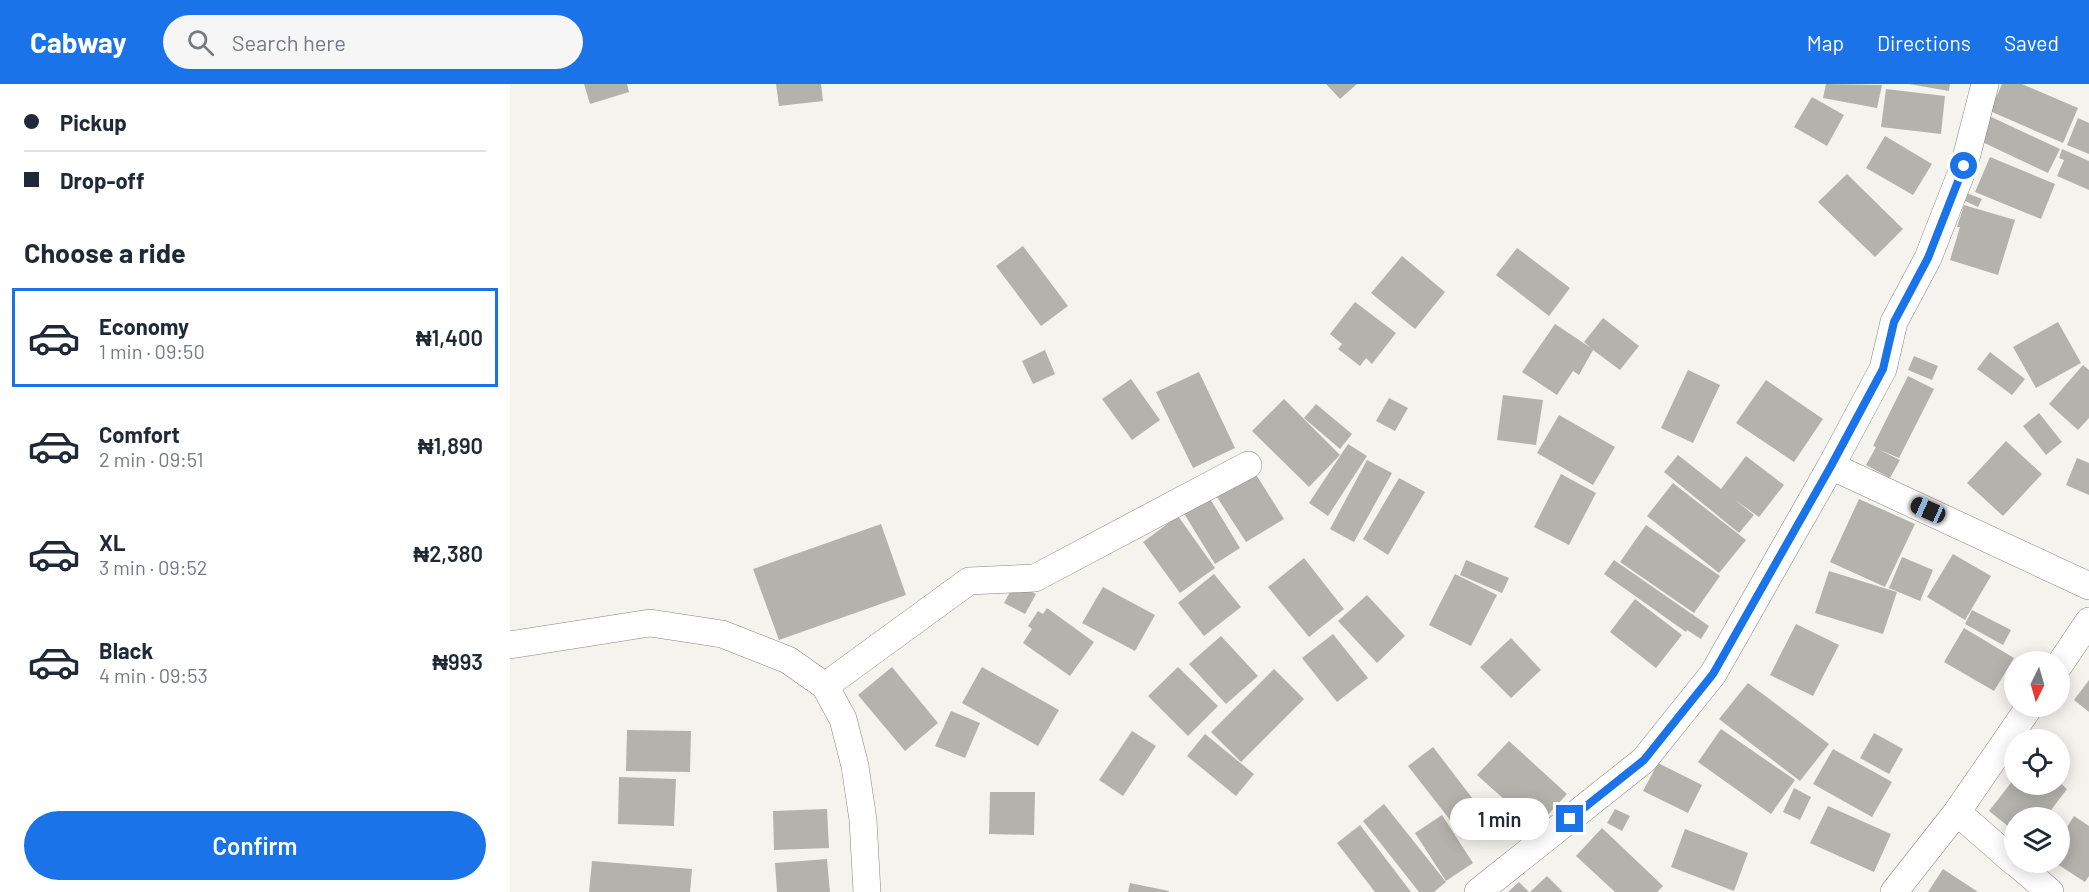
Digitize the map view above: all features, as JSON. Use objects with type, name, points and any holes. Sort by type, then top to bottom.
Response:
[{"type":"street","points":[[1478,892],[1644,760],[1713,674],[1831,466],[1883,369],[1894,322],[1928,258],[1964,166],[1986,84]]},
{"type":"street","points":[[825,686],[969,581],[1035,578],[1248,465]]},
{"type":"street","points":[[1831,466],[2089,586]]},
{"type":"street","points":[[2069,651],[2089,621]]},
{"type":"street","points":[[510,645],[650,623],[722,634],[788,660],[825,686],[843,719],[855,766],[863,820],[867,892]]},
{"type":"street","points":[[1894,892],[1957,812],[2022,717]]},
{"type":"street","points":[[1957,812],[2004,853]]},
{"type":"street","points":[[2028,873],[2050,892]]},
{"type":"building","points":[[584,84],[627,84],[629,92],[590,104]]},
{"type":"building","points":[[776,84],[821,84],[823,101],[779,106]]},
{"type":"building","points":[[1326,84],[1357,84],[1340,99]]},
{"type":"building","points":[[1826,84],[1882,85],[1877,108],[1823,98]]},
{"type":"building","points":[[1909,84],[1950,84],[1949,91]]},
{"type":"building","points":[[2002,84],[2022,84],[2078,108],[2063,143],[1990,111]]},
{"type":"building","points":[[1886,89],[1945,96],[1941,134],[1881,127]]},
{"type":"building","points":[[1812,97],[1844,115],[1827,146],[1794,127]]},
{"type":"building","points":[[1987,115],[2060,149],[2048,173],[1976,139]]},
{"type":"building","points":[[2078,118],[2089,123],[2089,154],[2067,145]]},
{"type":"building","points":[[1885,136],[1932,164],[1913,195],[1866,168]]},
{"type":"building","points":[[2062,149],[2089,161],[2089,190],[2057,176],[2064,160],[2059,158]]},
{"type":"building","points":[[1990,157],[2055,184],[2041,219],[1975,192]]},
{"type":"building","points":[[1847,174],[1903,229],[1875,257],[1818,202]]},
{"type":"building","points":[[1964,192],[1982,199],[1978,207],[1961,199]]},
{"type":"building","points":[[1964,205],[2015,220],[1998,275],[1950,260]]},
{"type":"building","points":[[1023,246],[1068,306],[1041,326],[996,266]]},
{"type":"building","points":[[1517,248],[1570,288],[1549,316],[1496,275]]},
{"type":"building","points":[[1402,256],[1445,292],[1415,329],[1371,293]]},
{"type":"building","points":[[1355,302],[1396,333],[1372,364],[1366,358],[1360,366],[1338,349],[1342,344],[1330,334]]},
{"type":"building","points":[[1603,318],[1639,346],[1620,370],[1593,350],[1579,375],[1573,371],[1557,395],[1522,372],[1555,324],[1591,348],[1584,342]]},
{"type":"building","points":[[2058,322],[2081,363],[2036,388],[2013,347]]},
{"type":"building","points":[[1045,350],[1055,374],[1033,384],[1022,361]]},
{"type":"building","points":[[1990,352],[2025,379],[2012,395],[1977,369]]},
{"type":"building","points":[[1914,356],[1938,366],[1932,380],[1908,370]]},
{"type":"building","points":[[2083,365],[2089,370],[2089,418],[2078,430],[2049,404]]},
{"type":"building","points":[[1688,370],[1720,385],[1693,443],[1661,428]]},
{"type":"building","points":[[1199,372],[1235,448],[1193,468],[1156,392]]},
{"type":"building","points":[[1908,376],[1934,389],[1899,458],[1878,449],[1900,460],[1890,478],[1866,465]]},
{"type":"building","points":[[1131,379],[1160,420],[1132,440],[1102,399]]},
{"type":"building","points":[[1766,380],[1823,419],[1794,462],[1736,423]]},
{"type":"building","points":[[1503,395],[1543,400],[1536,445],[1497,440]]},
{"type":"building","points":[[1389,398],[1408,408],[1395,431],[1376,421]]},
{"type":"building","points":[[1284,399],[1340,455],[1309,487],[1252,431]]},
{"type":"building","points":[[1316,404],[1352,434],[1340,449],[1304,418]]},
{"type":"building","points":[[2039,413],[2062,442],[2046,455],[2023,426]]},
{"type":"building","points":[[1559,415],[1615,447],[1593,485],[1537,453]]},
{"type":"building","points":[[2006,441],[2042,474],[2003,516],[1967,483]]},
{"type":"building","points":[[1348,444],[1367,456],[1328,516],[1309,503]]},
{"type":"building","points":[[1678,455],[1721,489],[1746,456],[1784,485],[1759,517],[1735,500],[1754,515],[1739,533],[1664,472]]},
{"type":"building","points":[[2077,458],[2089,463],[2089,495],[2066,485]]},
{"type":"building","points":[[1367,460],[1392,473],[1354,542],[1330,529]]},
{"type":"building","points":[[1255,473],[1284,519],[1246,542],[1217,497]]},
{"type":"building","points":[[1561,474],[1596,493],[1569,545],[1534,527]]},
{"type":"building","points":[[1399,478],[1425,492],[1388,555],[1363,539]]},
{"type":"building","points":[[1673,483],[1746,540],[1719,573],[1647,516]]},
{"type":"building","points":[[1209,497],[1240,548],[1215,564],[1183,512]]},
{"type":"building","points":[[1859,499],[1915,524],[1885,587],[1830,562]]},
{"type":"building","points":[[1178,516],[1215,568],[1180,593],[1143,542]]},
{"type":"building","points":[[881,524],[906,595],[779,640],[753,569]]},
{"type":"building","points":[[1646,525],[1720,576],[1694,613],[1620,562]]},
{"type":"building","points":[[1953,554],[1991,576],[1965,620],[1927,597]]},
{"type":"building","points":[[1902,557],[1933,570],[1920,601],[1889,588]]},
{"type":"building","points":[[1304,558],[1344,609],[1309,637],[1268,587]]},
{"type":"building","points":[[1466,560],[1509,578],[1502,593],[1460,575]]},
{"type":"building","points":[[1614,560],[1709,626],[1701,639],[1687,630],[1686,632],[1604,574]]},
{"type":"building","points":[[1829,571],[1897,592],[1883,634],[1815,613]]},
{"type":"building","points":[[1214,574],[1241,607],[1204,636],[1178,603]]},
{"type":"building","points":[[1455,574],[1497,595],[1471,646],[1429,625]]},
{"type":"building","points":[[1015,583],[1036,594],[1025,614],[1004,603]]},
{"type":"building","points":[[1103,587],[1155,615],[1135,651],[1082,623]]},
{"type":"building","points":[[1367,595],[1405,636],[1377,663],[1338,621]]},
{"type":"building","points":[[1635,599],[1682,635],[1656,668],[1610,632]]},
{"type":"building","points":[[1047,608],[1094,642],[1070,676],[1023,643],[1032,629],[1028,626],[1038,611],[1043,614]]},
{"type":"building","points":[[1972,610],[2011,630],[2003,645],[1965,624]]},
{"type":"building","points":[[1796,624],[1839,645],[1813,696],[1770,675]]},
{"type":"building","points":[[1964,628],[2004,652],[2004,674],[1994,691],[1944,662]]},
{"type":"building","points":[[1333,634],[1368,678],[1337,702],[1302,658]]},
{"type":"building","points":[[1221,636],[1258,676],[1226,704],[1189,664]]},
{"type":"building","points":[[1511,638],[1541,670],[1511,698],[1480,667]]},
{"type":"building","points":[[892,667],[938,723],[905,751],[858,695]]},
{"type":"building","points":[[982,667],[1059,710],[1038,746],[962,703]]},
{"type":"building","points":[[1178,667],[1218,706],[1188,736],[1148,696]]},
{"type":"building","points":[[1274,669],[1304,699],[1241,762],[1211,732]]},
{"type":"building","points":[[2089,680],[2089,712],[2074,700]]},
{"type":"building","points":[[1748,683],[1829,744],[1800,781],[1719,719]]},
{"type":"building","points":[[951,711],[980,723],[965,758],[935,746]]},
{"type":"building","points":[[1721,729],[1795,780],[1771,814],[1698,762]]},
{"type":"building","points":[[627,730],[691,731],[690,772],[626,771]]},
{"type":"building","points":[[1132,731],[1156,746],[1123,796],[1099,780]]},
{"type":"building","points":[[1874,733],[1903,749],[1889,774],[1860,758]]},
{"type":"building","points":[[1205,734],[1254,774],[1236,796],[1187,756]]},
{"type":"building","points":[[1509,741],[1567,794],[1536,828],[1477,775]]},
{"type":"building","points":[[1433,747],[1486,816],[1461,834],[1408,766]]},
{"type":"building","points":[[1833,749],[1892,782],[1872,817],[1813,784]]},
{"type":"building","points":[[1658,763],[1702,785],[1688,813],[1643,791]]},
{"type":"building","points":[[619,777],[676,779],[674,826],[618,824]]},
{"type":"building","points":[[1794,788],[1811,797],[1800,820],[1783,812]]},
{"type":"building","points":[[990,792],[1035,792],[1034,835],[989,834]]},
{"type":"building","points":[[2004,792],[2004,795],[2062,795],[2053,807],[2004,807],[2004,823],[1989,811]]},
{"type":"building","points":[[1384,804],[1446,882],[1434,892],[1419,892],[1363,821]]},
{"type":"building","points":[[1828,806],[1891,834],[1874,872],[1810,843]]},
{"type":"building","points":[[827,809],[829,848],[774,850],[773,811]]},
{"type":"building","points":[[1615,809],[1630,816],[1622,831],[1607,823]]},
{"type":"building","points":[[1442,815],[1473,863],[1446,881],[1415,833]]},
{"type":"building","points":[[2074,816],[2089,826],[2089,876],[2085,882],[2070,872],[2070,822]]},
{"type":"building","points":[[1360,825],[1411,892],[1375,892],[1337,843]]},
{"type":"building","points":[[1602,828],[1663,886],[1657,892],[1615,892],[1576,856]]},
{"type":"building","points":[[1685,829],[1748,853],[1734,891],[1671,867]]},
{"type":"building","points":[[827,859],[830,892],[777,892],[775,863]]},
{"type":"building","points":[[592,861],[692,869],[690,892],[589,892]]},
{"type":"building","points":[[1943,869],[1978,892],[1928,892]]},
{"type":"building","points":[[1547,876],[1563,892],[1530,892]]},
{"type":"building","points":[[1519,882],[1529,892],[1508,892]]},
{"type":"building","points":[[1130,883],[1169,891],[1169,892],[1128,892]]},
{"type":"route","points":[[1570,819],[1644,760],[1713,674],[1831,466],[1883,369],[1894,322],[1928,258],[1964,166]]}]
